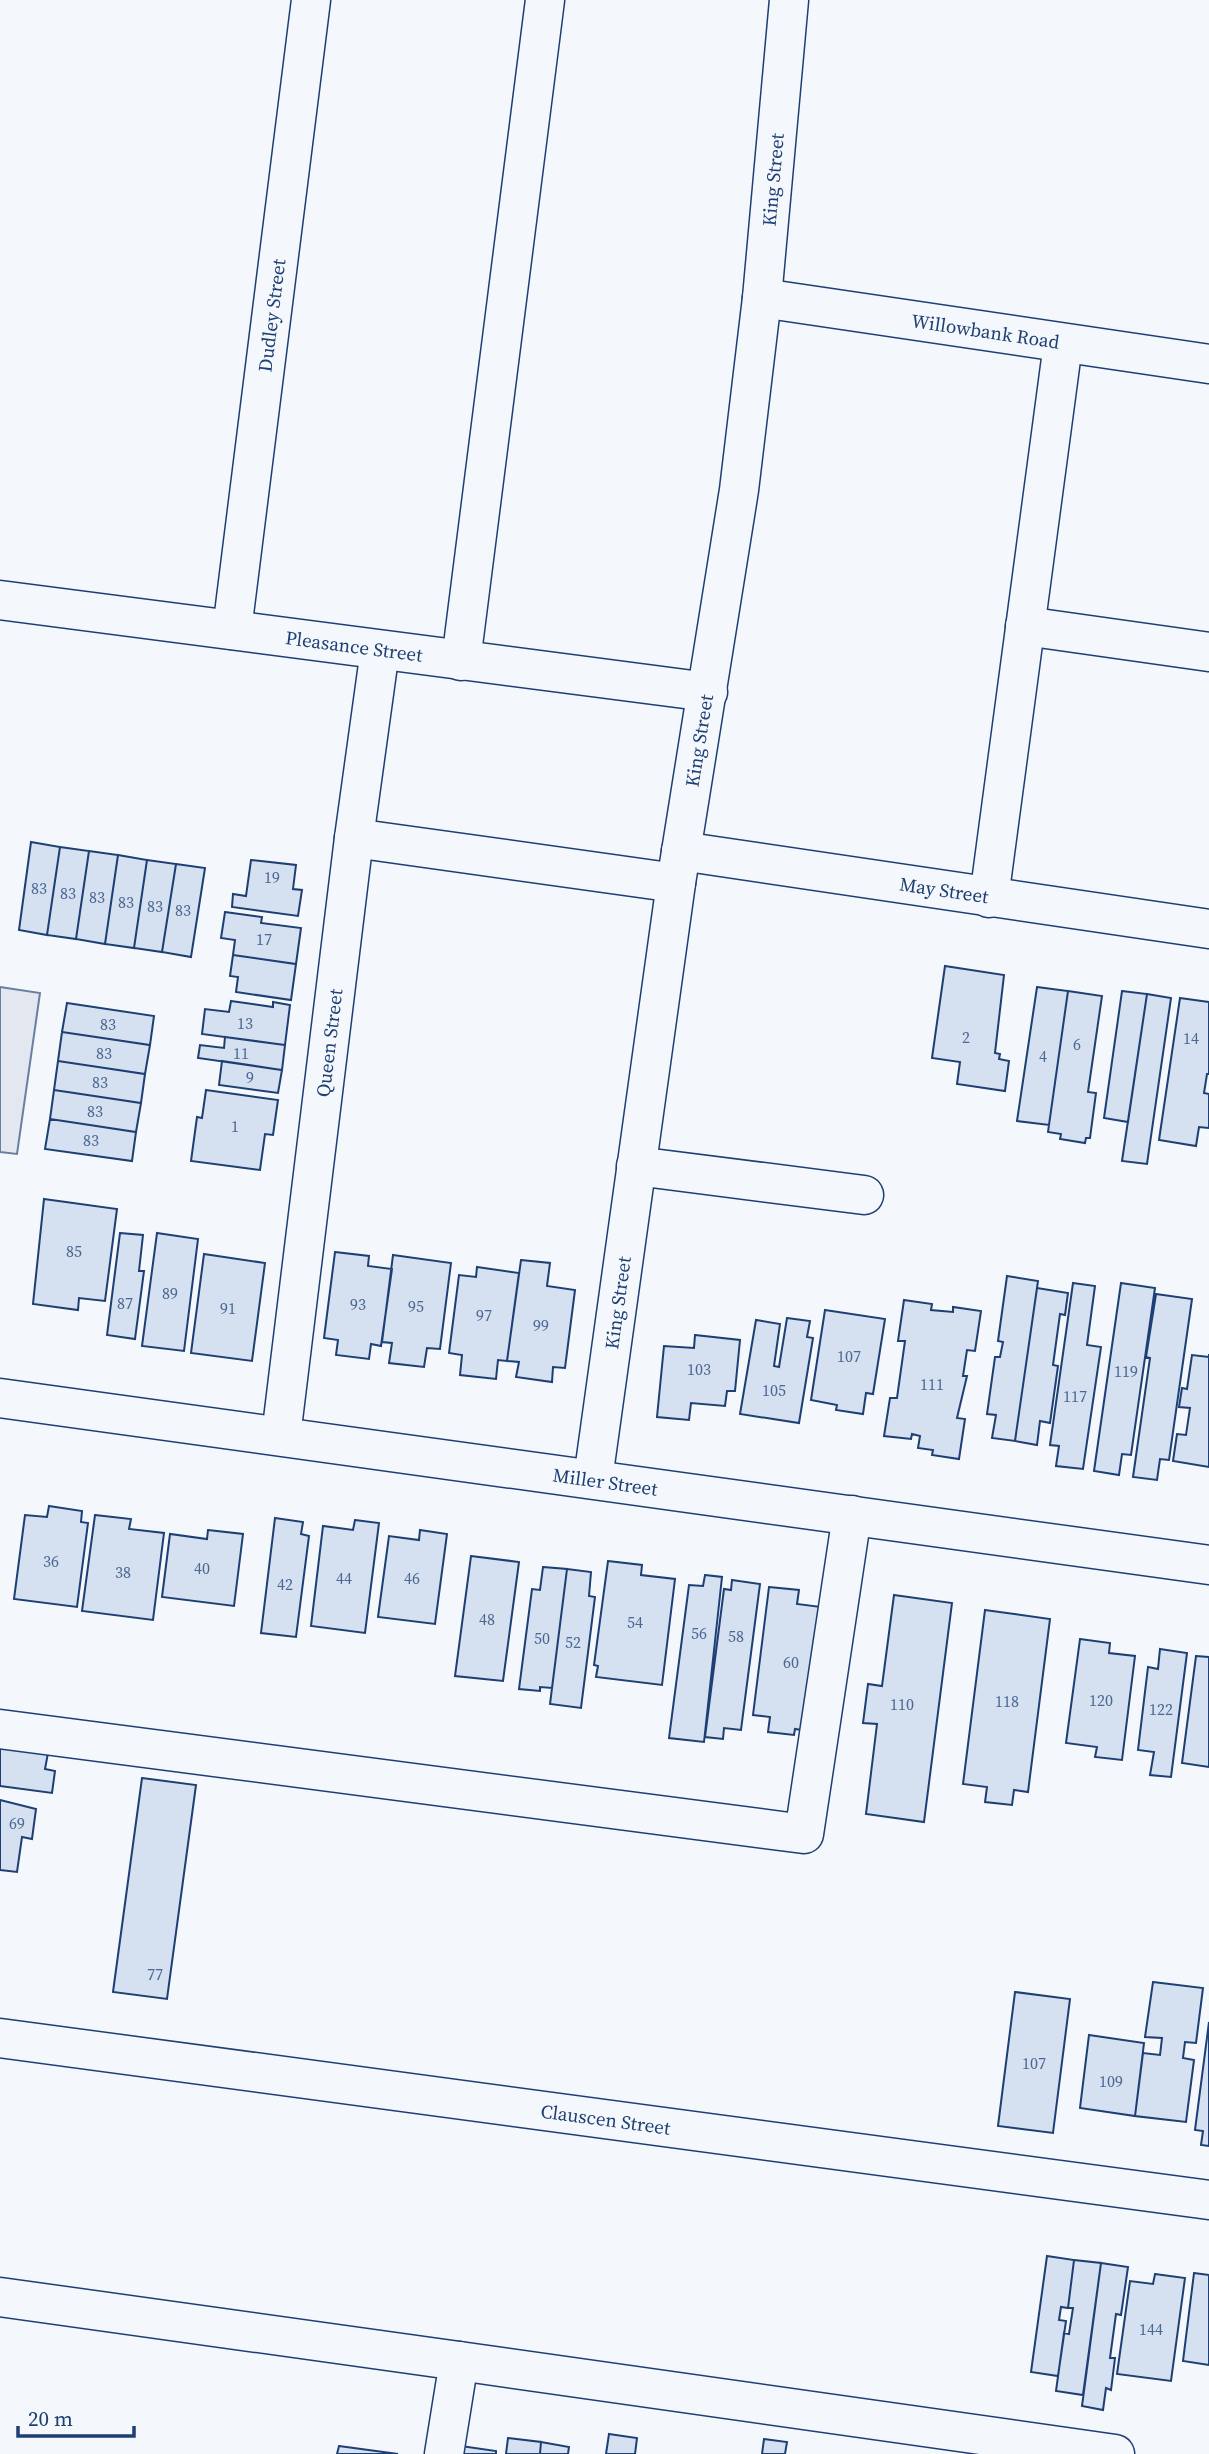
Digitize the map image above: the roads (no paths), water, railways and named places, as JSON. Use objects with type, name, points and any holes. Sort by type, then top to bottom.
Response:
[{"type":"street","name":"Dudley Street","points":[[232,630],[311,0]]},
{"type":"street","points":[[461,661],[545,0]]},
{"type":"street","name":"King Street","points":[[593,1479],[679,867],[739,490],[762,298],[789,0]]},
{"type":"street","name":"Willowbank Road","points":[[762,298],[1209,364]]},
{"type":"street","points":[[989,898],[1063,344]]},
{"type":"street","name":"Pleasance Street","points":[[0,600],[708,692]]},
{"type":"street","points":[[1025,626],[1209,652]]},
{"type":"street","name":"Queen Street","points":[[281,1436],[354,838],[380,650]]},
{"type":"street","name":"May Street","points":[[354,838],[989,898],[1209,929]]},
{"type":"street","points":[[636,1166],[864,1195]]},
{"type":"street","name":"Miller Street","points":[[0,1398],[1209,1565]]},
{"type":"street","points":[[0,1729],[804,1834],[852,1515]]},
{"type":"street","name":"Clauscen Street","points":[[0,2038],[1209,2200]]},
{"type":"street","points":[[0,2297],[1115,2454]]},
{"type":"street","points":[[444,2454],[459,2361]]}]
